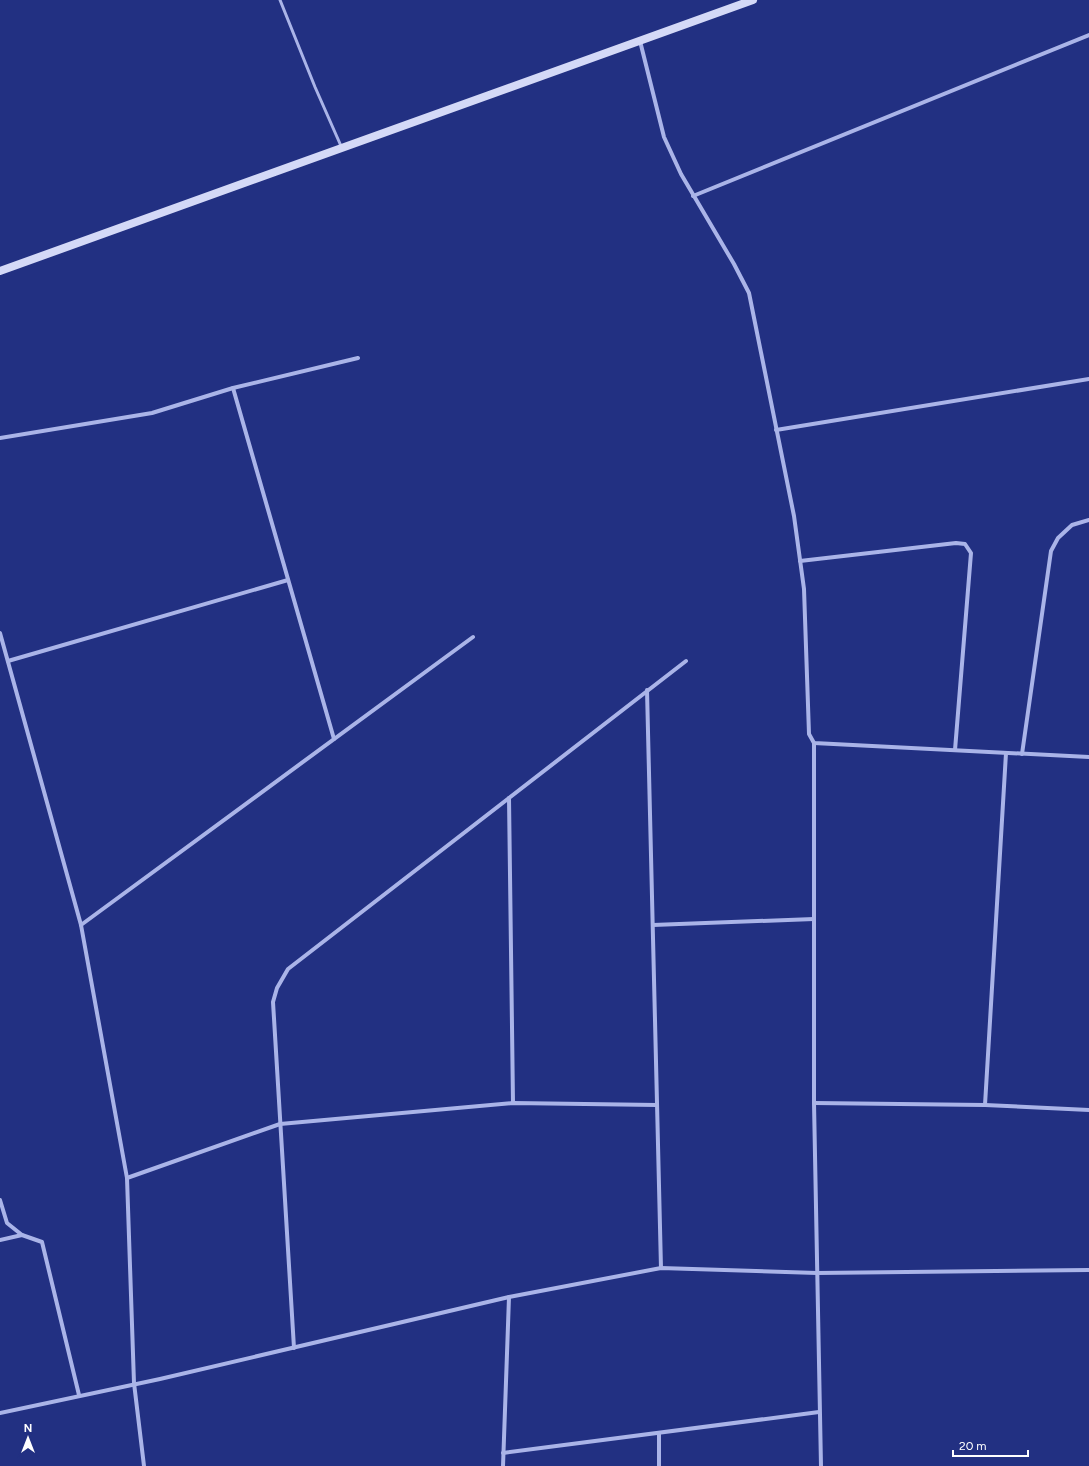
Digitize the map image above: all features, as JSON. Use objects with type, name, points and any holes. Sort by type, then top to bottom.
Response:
[{"type":"main road","points":[[0,271],[753,0]]},
{"type":"street","points":[[694,196],[1089,35]]},
{"type":"street","points":[[640,41],[664,136],[681,174],[734,264],[748,292],[794,516],[804,589],[809,734],[814,743],[814,1102],[821,1466]]},
{"type":"street","points":[[0,438],[152,413],[233,388],[358,358]]},
{"type":"street","points":[[776,430],[1089,379]]},
{"type":"street","points":[[233,388],[334,739]]},
{"type":"street","points":[[1022,754],[1051,551],[1058,538],[1072,525],[1089,520]]},
{"type":"street","points":[[800,561],[956,543],[965,544],[971,553],[955,750]]},
{"type":"street","points":[[8,661],[288,580]]},
{"type":"street","points":[[0,633],[81,926],[127,1178],[134,1383],[144,1466]]},
{"type":"street","points":[[81,926],[473,637]]},
{"type":"street","points":[[294,1348],[273,1002],[276,988],[288,969],[686,661]]},
{"type":"street","points":[[647,690],[661,1268]]},
{"type":"street","points":[[814,743],[1089,757]]},
{"type":"street","points":[[985,1105],[1006,753]]},
{"type":"street","points":[[509,798],[513,1103]]},
{"type":"street","points":[[653,925],[814,919]]},
{"type":"street","points":[[814,1102],[985,1105],[1089,1110]]},
{"type":"street","points":[[127,1178],[280,1124],[513,1103],[657,1105]]},
{"type":"street","points":[[0,1200],[7,1223],[22,1235],[42,1242],[79,1396]]},
{"type":"street","points":[[0,1240],[22,1235]]},
{"type":"street","points":[[0,1413],[134,1383],[160,1379],[509,1297],[661,1268],[817,1273],[1089,1270]]},
{"type":"street","points":[[503,1466],[509,1297]]},
{"type":"street","points":[[503,1453],[819,1412]]},
{"type":"street","points":[[659,1433],[659,1466]]},
{"type":"lane","points":[[280,0],[315,87],[342,148]]}]
